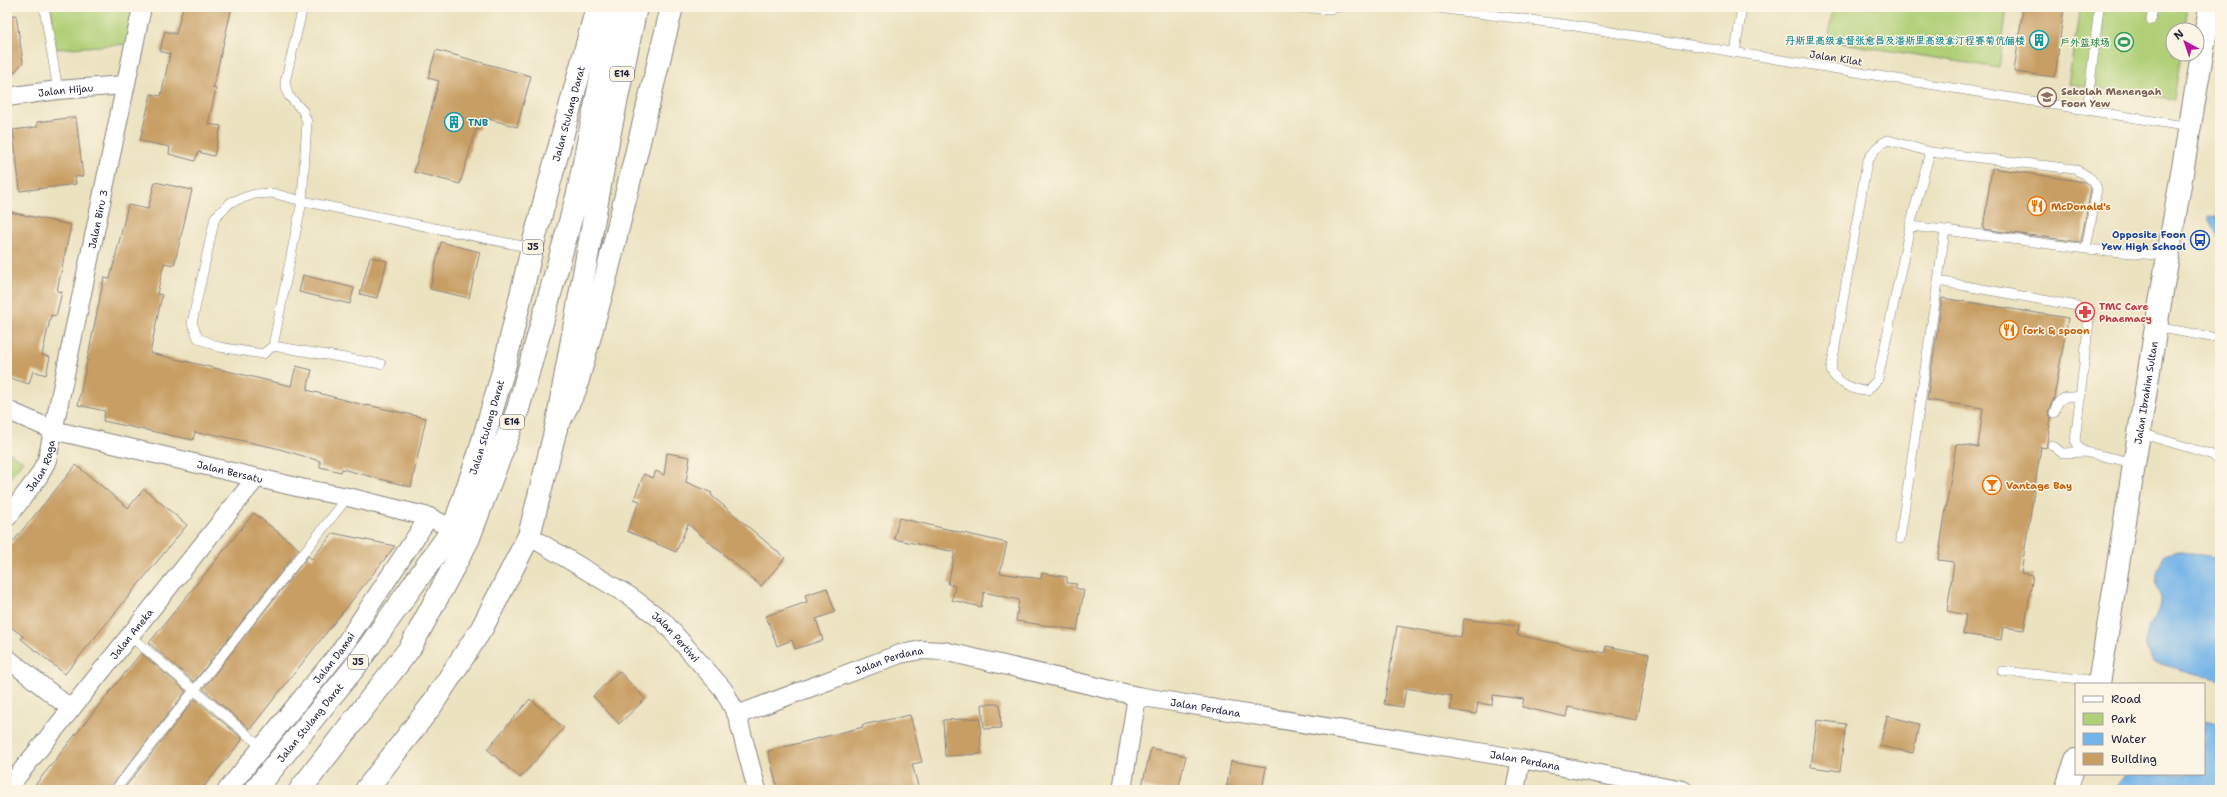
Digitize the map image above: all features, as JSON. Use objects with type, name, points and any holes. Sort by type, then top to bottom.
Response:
[{"type":"main road","name":"Jalan Stulang Darat","points":[[255,790],[354,668],[453,529],[477,461],[504,368],[532,248],[597,7]]},
{"type":"main road","name":"E14","points":[[300,790],[410,648],[468,540],[518,409],[578,193],[615,7]]},
{"type":"main road","name":"E14","points":[[366,790],[431,706],[482,628],[529,536],[556,428],[608,141],[636,7]]},
{"type":"main road","points":[[556,428],[575,390],[597,310],[672,7]]},
{"type":"main road","name":"Jalan Ibrahim Sultan","points":[[2100,682],[2156,327],[2191,127],[2210,7]]},
{"type":"main road","points":[[2066,790],[2075,763]]},
{"type":"street","name":"Jalan Biru 3","points":[[53,430],[124,85],[142,7]]},
{"type":"street","name":"Jalan Hijau","points":[[7,97],[58,90],[124,85]]},
{"type":"street","name":"Jalan Bersatu","points":[[7,410],[53,430],[256,478],[429,516],[453,529]]},
{"type":"street","name":"Jalan Raga","points":[[7,518],[35,481],[48,460],[53,430]]},
{"type":"street","name":"Jalan Aneka","points":[[7,789],[256,478]]},
{"type":"street","name":"Jalan Damai","points":[[228,790],[340,651],[429,516]]},
{"type":"street","name":"Jalan Pertiwi","points":[[529,536],[631,597],[663,621],[723,689],[738,715],[757,790]]},
{"type":"street","name":"Jalan Perdana","points":[[738,715],[900,654],[921,650],[944,651],[1137,696],[1520,759],[1683,790]]},
{"type":"street","points":[[7,658],[71,709]]},
{"type":"street","points":[[1122,790],[1137,696]]},
{"type":"street","points":[[1515,790],[1520,759]]},
{"type":"lane","points":[[44,7],[58,90]]},
{"type":"lane","points":[[303,7],[285,82],[288,95],[303,110],[307,122],[302,201],[273,346],[263,354],[220,347],[198,338],[192,324],[215,217],[231,202],[255,194],[272,193],[302,201],[532,248]]},
{"type":"lane","points":[[1286,7],[1331,9],[1339,7]]},
{"type":"lane","name":"Jalan Kilat","points":[[1430,7],[1449,8],[1569,25],[2191,127]]},
{"type":"lane","points":[[1735,53],[1742,7]]},
{"type":"lane","points":[[2087,111],[2099,7]]},
{"type":"lane","points":[[2151,20],[2153,7]]},
{"type":"lane","points":[[1930,152],[1910,226],[1878,379],[1867,391],[1860,391],[1836,378],[1831,370],[1867,162],[1873,151],[1882,142],[1888,140],[1930,152],[2074,169],[2086,175],[2095,182],[2097,189],[2086,249]]},
{"type":"lane","points":[[1910,226],[2086,249],[2169,256]]},
{"type":"lane","points":[[1900,539],[1945,230]]},
{"type":"lane","points":[[1938,281],[2077,306],[2085,312],[2089,320],[2075,441],[2079,448],[2084,452]]},
{"type":"lane","points":[[2156,327],[2211,337]]},
{"type":"lane","points":[[273,346],[381,364]]},
{"type":"lane","points":[[2054,413],[2057,402],[2062,398],[2067,396],[2081,397]]},
{"type":"lane","points":[[2140,433],[2213,456],[2220,462]]},
{"type":"lane","points":[[2052,445],[2062,453],[2084,452],[2135,463]]},
{"type":"lane","points":[[114,790],[348,497]]},
{"type":"lane","points":[[130,636],[262,747]]},
{"type":"lane","points":[[2002,671],[2100,682]]},
{"type":"green space","points":[[51,7],[136,7],[129,44],[56,49]]},
{"type":"green space","points":[[1833,7],[2007,7],[1999,68],[1828,41]]},
{"type":"green space","name":"户外篮球场","points":[[2080,7],[2188,7],[2185,22],[2165,22],[2165,62],[2180,62],[2174,99],[2068,84]]},
{"type":"green space","points":[[7,451],[23,461],[7,481]]},
{"type":"water","points":[[2207,216],[2220,217],[2220,241]]},
{"type":"water","points":[[2176,551],[2220,559],[2220,680],[2153,662],[2147,650],[2145,640],[2146,633],[2158,614],[2160,606],[2161,597],[2156,586],[2158,568],[2165,554]]},
{"type":"water","points":[[2205,720],[2220,723],[2220,790],[2113,790],[2125,775],[2205,775]]},
{"type":"building","points":[[183,7],[232,7],[213,88],[216,89],[208,124],[221,126],[214,156],[198,152],[195,161],[169,154],[170,147],[140,141],[151,94],[161,96],[170,54],[160,51],[165,31],[176,34]]},
{"type":"building","name":"丹斯里高级拿督张愈昌及潘斯里高级拿汀程赛菊伉俪楼","points":[[2023,7],[2064,7],[2055,77],[2014,72]]},
{"type":"building","points":[[16,15],[23,62],[7,81],[7,16]]},
{"type":"building","name":"TNB","points":[[436,50],[531,76],[517,127],[482,117],[479,130],[476,129],[460,184],[414,172],[439,81],[428,78]]},
{"type":"building","points":[[76,117],[83,176],[75,177],[76,184],[20,191],[13,130],[37,127],[37,122]]},
{"type":"building","name":"McDonald's","points":[[1992,168],[2085,182],[2091,189],[2081,242],[1983,229]]},
{"type":"building","points":[[155,182],[192,190],[174,265],[164,263],[157,294],[162,295],[150,353],[291,386],[296,366],[312,370],[307,390],[367,406],[426,418],[411,487],[342,469],[341,472],[320,467],[320,461],[276,448],[207,433],[206,435],[195,432],[193,440],[103,421],[105,411],[78,405],[104,278],[110,279],[128,205],[148,209]]},
{"type":"building","points":[[10,212],[71,225],[57,291],[62,292],[56,316],[51,315],[42,355],[50,357],[46,375],[33,371],[29,384],[7,377],[7,224]]},
{"type":"building","points":[[441,242],[480,252],[469,298],[430,289]]},
{"type":"building","points":[[370,257],[387,261],[377,298],[360,294]]},
{"type":"building","points":[[303,275],[354,288],[350,304],[299,292]]},
{"type":"building","name":"Vantage Bay","points":[[1942,298],[2068,318],[2054,398],[2048,412],[2051,418],[2046,448],[2041,447],[2021,573],[2033,575],[2024,630],[2003,627],[2001,640],[1963,634],[1966,615],[1947,611],[1954,562],[1938,560],[1956,444],[1978,447],[1983,408],[1927,400]]},
{"type":"building","points":[[667,453],[690,457],[686,482],[712,493],[711,495],[785,558],[761,586],[688,524],[676,552],[627,531],[640,501],[634,499],[644,474],[653,478],[656,471],[664,475]]},
{"type":"building","points":[[76,465],[128,508],[144,489],[187,525],[65,674],[21,639],[23,636],[7,624],[7,549]]},
{"type":"building","points":[[254,513],[299,549],[194,682],[149,643]]},
{"type":"building","points":[[899,518],[1007,543],[1000,573],[1041,579],[1042,573],[1067,577],[1067,583],[1077,584],[1075,588],[1084,590],[1077,630],[1016,621],[1019,600],[984,592],[981,607],[952,600],[955,586],[948,584],[955,552],[894,539]]},
{"type":"building","points":[[333,533],[395,546],[250,729],[203,689],[308,556],[312,559]]},
{"type":"building","points":[[827,588],[835,612],[816,619],[823,640],[795,649],[792,640],[777,646],[766,616],[807,602],[805,595]]},
{"type":"building","points":[[1464,619],[1518,626],[1517,635],[1605,653],[1606,646],[1649,654],[1636,720],[1568,707],[1566,717],[1522,707],[1524,699],[1493,695],[1492,705],[1478,703],[1476,714],[1450,710],[1452,696],[1406,688],[1403,707],[1384,704],[1397,626],[1461,637]]},
{"type":"building","points":[[141,653],[186,691],[109,790],[31,790]]},
{"type":"building","points":[[619,671],[645,699],[619,724],[593,696]]},
{"type":"building","points":[[195,699],[242,738],[242,740],[201,790],[123,790]]},
{"type":"building","points":[[530,699],[564,728],[520,778],[487,749]]},
{"type":"building","points":[[982,704],[1000,704],[1001,728],[984,729]]},
{"type":"building","points":[[910,715],[922,762],[912,764],[919,790],[778,790],[768,751],[863,727],[862,725]]},
{"type":"building","points":[[1887,716],[1919,724],[1913,753],[1880,746]]},
{"type":"building","points":[[980,718],[981,754],[945,756],[943,720]]},
{"type":"building","points":[[1817,720],[1846,724],[1840,771],[1811,767]]},
{"type":"building","points":[[1151,748],[1186,756],[1178,790],[1156,790],[1142,786]]},
{"type":"building","points":[[1231,761],[1266,767],[1262,790],[1226,790]]},
{"type":"place","name":"丹斯里高级拿督张愈昌及潘斯里高级拿汀程赛菊伉俪楼","points":[[2039,40]]},
{"type":"place","name":"户外篮球场","points":[[2124,42]]},
{"type":"place","name":"Sekolah Menengah Foon Yew","points":[[2047,97]]},
{"type":"place","name":"TNB","points":[[454,122]]},
{"type":"place","name":"McDonald's","points":[[2037,206]]},
{"type":"place","name":"Opposite Foon Yew High School","points":[[2200,240]]},
{"type":"place","name":"TMC Care Phaemacy","points":[[2085,312]]},
{"type":"place","name":"fork & spoon","points":[[2009,330]]},
{"type":"place","name":"Vantage Bay","points":[[1992,485]]}]
